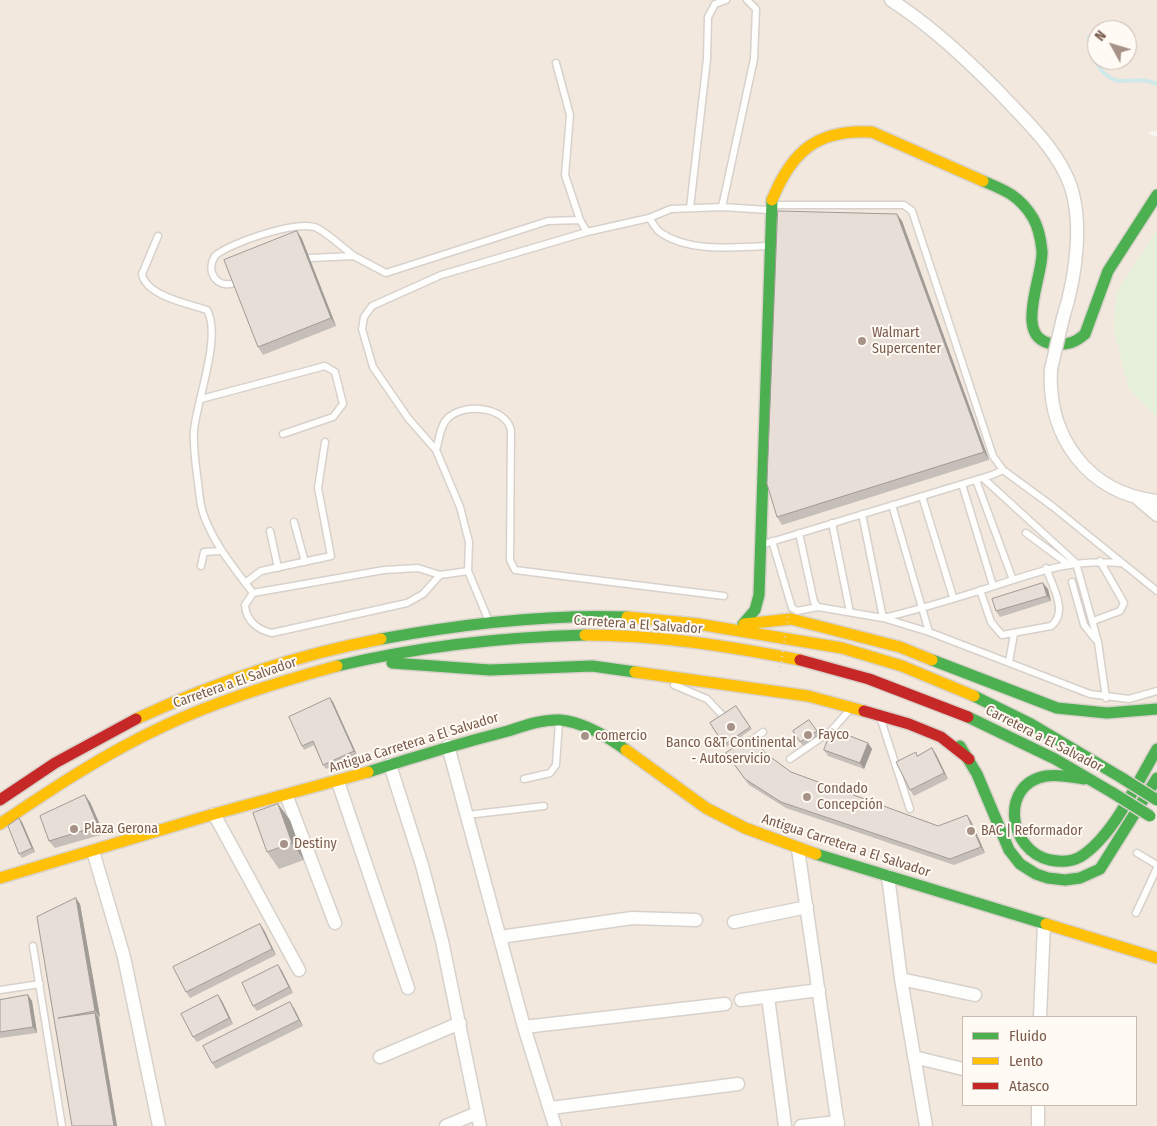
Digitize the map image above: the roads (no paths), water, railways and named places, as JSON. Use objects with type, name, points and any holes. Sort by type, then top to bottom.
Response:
[{"type":"main road","points":[[743,624],[755,610],[759,594],[770,208],[776,188],[798,154],[816,140],[835,131],[872,132],[885,136],[1015,195],[1034,219],[1042,252],[1032,304],[1033,329],[1038,338],[1046,343],[1062,345],[1077,341],[1087,331],[1108,271],[1157,195]]},
{"type":"main road","points":[[759,594],[779,620]]},
{"type":"main road","name":"Carretera a El Salvador","points":[[0,800],[87,743],[136,718],[212,684],[361,642],[453,626],[550,617],[616,616],[670,619],[722,627],[835,646],[868,655],[955,688],[1050,735],[1157,800]]},
{"type":"main road","points":[[722,627],[791,619],[900,647],[1057,708],[1109,715],[1157,709]]},
{"type":"main road","name":"Carretera a El Salvador","points":[[0,824],[40,794],[101,756],[172,720],[217,702],[358,660],[439,647],[544,636],[632,637],[707,644],[787,658],[860,676],[918,696],[1020,740],[1092,780],[1154,819]]},
{"type":"main road","points":[[358,660],[490,670],[592,666],[761,688],[879,714],[940,737],[969,759]]},
{"type":"main road","points":[[1019,692],[1050,735]]},
{"type":"main road","points":[[918,696],[942,722],[969,759],[1009,850],[1020,864],[1036,874],[1065,880],[1080,878],[1100,869],[1157,778]]},
{"type":"main road","name":"Antigua Carretera a El Salvador","points":[[0,878],[64,856],[93,851],[214,814],[287,797],[338,782],[448,746],[541,722],[559,720],[572,722],[610,738],[706,808],[745,828],[798,849],[1157,958]]},
{"type":"main road","points":[[1092,780],[1068,776],[1044,776],[1033,780],[1022,790],[1015,802],[1013,817],[1016,832],[1025,847],[1038,858],[1066,861],[1079,857],[1095,844],[1112,821],[1157,749]]},
{"type":"street","points":[[891,0],[924,22],[953,46],[1033,128],[1066,174],[1072,195],[1078,234],[1071,290],[1062,318],[1051,369],[1050,390],[1058,421],[1081,465],[1095,478],[1121,493],[1138,499],[1157,501]]},
{"type":"street","points":[[1138,499],[1157,515]]},
{"type":"street","points":[[448,746],[524,1027],[551,1108],[555,1126]]},
{"type":"street","points":[[390,765],[422,865],[444,950],[480,1126]]},
{"type":"street","points":[[338,782],[408,988]]},
{"type":"street","points":[[287,797],[335,923]]},
{"type":"street","points":[[214,814],[299,970]]},
{"type":"street","points":[[798,849],[838,1124],[800,1126]]},
{"type":"street","points":[[93,851],[124,957],[159,1126]]},
{"type":"street","points":[[888,876],[901,979],[926,1126]]},
{"type":"street","points":[[734,922],[807,907]]},
{"type":"street","points":[[500,937],[632,918],[696,920]]},
{"type":"street","points":[[1040,1016],[1044,924]]},
{"type":"street","points":[[901,979],[975,995]]},
{"type":"street","points":[[741,1000],[819,990]]},
{"type":"street","points":[[768,997],[785,1126]]},
{"type":"street","points":[[524,1027],[725,1004]]},
{"type":"street","points":[[380,1057],[460,1023]]},
{"type":"street","points":[[914,1057],[962,1069]]},
{"type":"street","points":[[551,1108],[738,1084]]},
{"type":"street","points":[[1038,1106],[1038,1126]]},
{"type":"street","points":[[446,1126],[477,1112]]},
{"type":"lane","points":[[690,208],[707,58],[708,17],[715,4],[726,0]]},
{"type":"lane","points":[[722,207],[754,59],[756,9],[746,0]]},
{"type":"lane","points":[[556,63],[570,115],[565,175],[580,220],[587,232]]},
{"type":"lane","points":[[490,623],[468,571],[469,542],[460,507],[436,450],[408,418],[373,367],[362,329],[364,317],[372,306],[440,274],[587,232],[649,218],[671,209],[690,208],[904,206],[912,211],[993,456],[1003,470],[1052,506],[1120,563],[1157,591]]},
{"type":"lane","points":[[649,218],[659,232],[677,242],[721,247],[768,246]]},
{"type":"lane","points":[[235,283],[224,284],[214,278],[210,267],[215,256],[250,238],[285,228],[315,227],[354,256],[386,273],[548,221],[580,220]]},
{"type":"lane","points":[[158,236],[142,274],[146,283],[153,291],[207,310],[211,317],[211,340],[194,430],[196,466],[202,512],[220,550],[253,593]]},
{"type":"lane","points":[[310,258],[354,256]]},
{"type":"lane","points":[[201,399],[324,366],[335,372],[343,404],[339,412],[333,416],[283,434]]},
{"type":"lane","points":[[436,450],[446,420],[459,410],[479,409],[496,414],[508,421],[511,430],[510,560],[515,570],[724,596]]},
{"type":"lane","points":[[245,583],[261,571],[331,555],[318,488],[326,442]]},
{"type":"lane","points":[[759,546],[980,479],[1003,470]]},
{"type":"lane","points":[[980,479],[1076,563],[1098,642],[1106,698]]},
{"type":"lane","points":[[980,479],[1013,580]]},
{"type":"lane","points":[[962,484],[992,586]]},
{"type":"lane","points":[[922,496],[953,598]]},
{"type":"lane","points":[[892,505],[924,608],[929,632]]},
{"type":"lane","points":[[862,514],[883,618]]},
{"type":"lane","points":[[294,522],[306,562]]},
{"type":"lane","points":[[832,523],[850,612]]},
{"type":"lane","points":[[270,531],[278,568]]},
{"type":"lane","points":[[799,533],[814,602],[818,607]]},
{"type":"lane","points":[[1026,533],[1068,564]]},
{"type":"lane","points":[[772,541],[792,608],[797,611],[818,607],[883,618],[929,632],[1072,688],[1106,698],[1129,700],[1157,691]]},
{"type":"lane","points":[[201,566],[204,552],[220,550]]},
{"type":"lane","points":[[883,618],[924,608],[1046,568],[1100,561],[1120,563]]},
{"type":"lane","points":[[1093,621],[1120,611],[1124,603],[1100,561]]},
{"type":"lane","points":[[440,575],[423,594],[407,603],[272,633],[258,627],[249,619],[245,606],[253,593],[384,570],[418,568],[440,575],[468,571]]},
{"type":"lane","points":[[980,590],[990,622],[1002,635],[1051,626],[1058,617],[1060,610],[1046,568]]},
{"type":"lane","points":[[1072,582],[1084,624],[1098,642]]},
{"type":"lane","points":[[1009,662],[1014,634]]},
{"type":"lane","points":[[659,675],[677,687],[708,699],[724,717]]},
{"type":"lane","points":[[790,759],[831,731],[852,707]]},
{"type":"lane","points":[[879,714],[910,809]]},
{"type":"lane","points":[[524,779],[550,773],[556,765],[559,720]]},
{"type":"lane","points":[[738,738],[744,746],[764,732]]},
{"type":"lane","points":[[467,815],[544,806]]},
{"type":"lane","points":[[1136,913],[1157,867],[1137,853]]},
{"type":"lane","points":[[33,946],[62,1126]]},
{"type":"lane","points":[[0,990],[40,984]]},
{"type":"waterway","points":[[1102,70],[1108,77],[1115,80],[1144,80],[1157,84]]},
{"type":"place","name":"Walmart Supercenter","points":[[862,341]]},
{"type":"place","name":"Banco G&T Continental - Autoservicio","points":[[731,727]]},
{"type":"place","name":"Fayco","points":[[808,735]]},
{"type":"place","name":"comercio","points":[[585,736]]},
{"type":"place","name":"Condado Concepción","points":[[807,797]]},
{"type":"place","name":"Plaza Gerona","points":[[74,829]]},
{"type":"place","name":"BAC | Reformador","points":[[971,831]]},
{"type":"place","name":"Destiny","points":[[284,844]]}]
